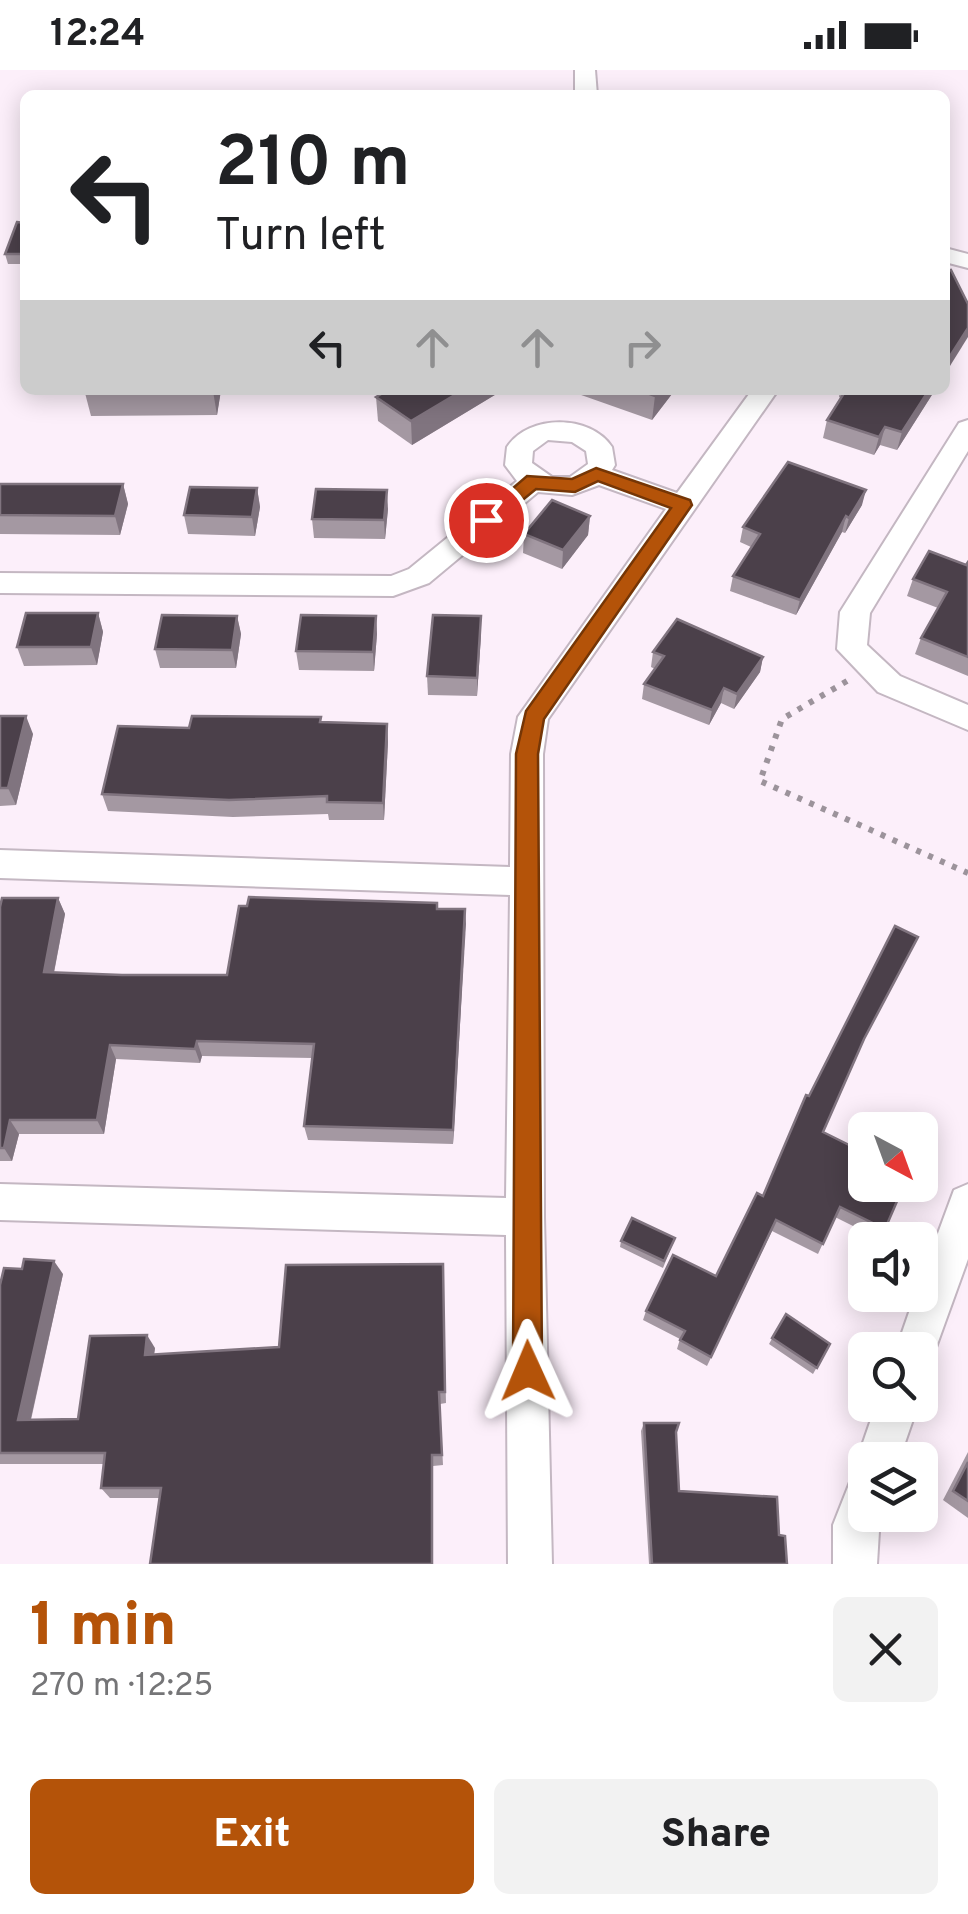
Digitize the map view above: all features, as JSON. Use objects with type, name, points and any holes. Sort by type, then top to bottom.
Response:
[{"type":"street","points":[[530,1564],[526,882],[527,754],[533,717],[761,395]]},
{"type":"street","points":[[968,428],[856,612],[852,649],[889,684],[968,718]]},
{"type":"street","points":[[552,430],[579,434],[599,447],[602,465],[596,474],[575,486],[546,486],[534,481],[518,465],[520,447],[539,433],[552,430]]},
{"type":"street","points":[[596,474],[683,505]]},
{"type":"street","points":[[0,582],[392,586],[419,576],[534,481]]},
{"type":"street","points":[[0,864],[526,882]]},
{"type":"street","points":[[0,1202],[525,1217]]},
{"type":"street","points":[[922,1332],[968,1204]]},
{"type":"street","points":[[856,1532],[856,1564]]},
{"type":"path","points":[[871,666],[782,719],[760,781],[968,874]]},
{"type":"building","points":[[17,222],[20,222],[20,254],[5,254]]},
{"type":"building","points":[[950,270],[968,304],[968,328],[950,356]]},
{"type":"building","points":[[379,395],[455,395],[411,421],[376,397]]},
{"type":"building","points":[[843,395],[926,395],[902,432],[885,427],[879,437],[827,420]]},
{"type":"building","points":[[788,462],[866,490],[849,518],[846,516],[800,600],[733,576],[760,534],[743,527]]},
{"type":"building","points":[[0,484],[123,484],[115,516],[0,515]]},
{"type":"building","points":[[190,487],[257,488],[252,517],[184,515]]},
{"type":"building","points":[[316,489],[387,490],[384,520],[312,519]]},
{"type":"building","points":[[552,500],[590,516],[563,550],[524,534]]},
{"type":"building","points":[[929,551],[966,565],[968,562],[968,657],[921,638],[947,592],[913,579]]},
{"type":"building","points":[[26,613],[98,613],[91,647],[17,647]]},
{"type":"building","points":[[162,615],[237,616],[232,650],[155,649]]},
{"type":"building","points":[[301,615],[376,616],[373,652],[296,651]]},
{"type":"building","points":[[433,615],[481,616],[477,678],[427,676]]},
{"type":"building","points":[[677,619],[763,657],[737,694],[724,688],[712,710],[644,684],[664,656],[653,652]]},
{"type":"building","points":[[0,716],[26,716],[8,788],[0,788]]},
{"type":"building","points":[[192,716],[321,717],[320,722],[387,724],[383,803],[327,802],[327,796],[229,800],[102,794],[118,726],[189,728]]},
{"type":"building","points":[[249,897],[437,903],[437,909],[465,909],[453,1130],[304,1126],[314,1044],[197,1041],[195,1049],[110,1045],[97,1120],[10,1120],[4,1148],[0,1148],[2,898],[58,898],[44,972],[227,975],[239,906],[247,906]]},
{"type":"building","points":[[895,926],[918,937],[864,1039],[823,1132],[848,1144],[848,1202],[897,1202],[888,1222],[871,1222],[840,1207],[823,1244],[776,1220],[711,1357],[680,1340],[685,1331],[646,1311],[673,1255],[716,1276],[757,1193],[763,1196],[806,1095],[809,1096]]},
{"type":"building","points":[[632,1218],[675,1238],[664,1261],[621,1241]]},
{"type":"building","points":[[24,1259],[54,1261],[18,1420],[78,1419],[90,1336],[147,1335],[145,1355],[279,1347],[286,1265],[443,1264],[445,1392],[439,1392],[442,1455],[432,1455],[432,1564],[150,1564],[161,1488],[101,1488],[105,1453],[0,1453],[0,1285],[4,1268],[22,1269]]},
{"type":"building","points":[[786,1314],[830,1344],[817,1368],[772,1338]]},
{"type":"building","points":[[644,1423],[679,1423],[679,1491],[777,1497],[779,1535],[785,1536],[787,1564],[652,1564]]},
{"type":"building","points":[[968,1462],[968,1501],[953,1491]]},
{"type":"route","points":[[486,520],[534,481],[546,486],[575,486],[596,474],[683,505],[533,717],[527,754],[528,1371]]}]
